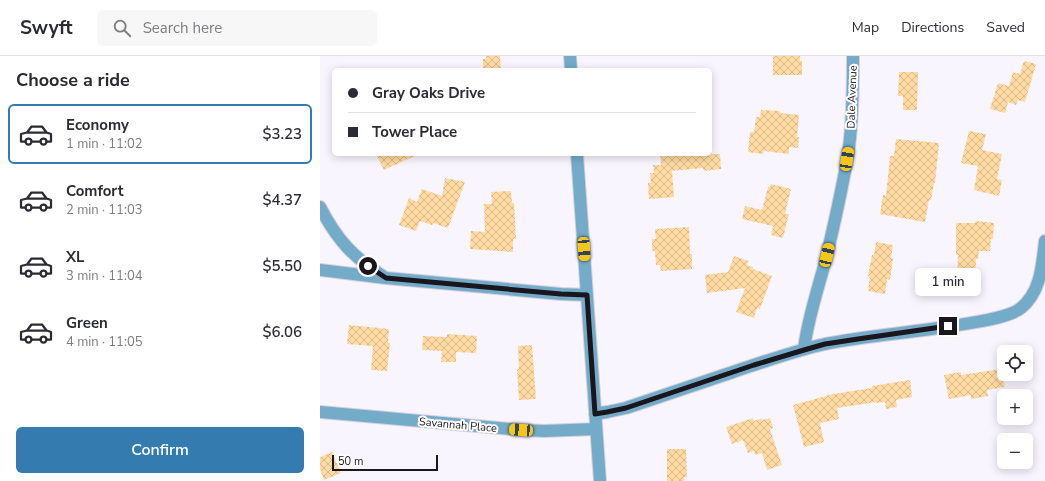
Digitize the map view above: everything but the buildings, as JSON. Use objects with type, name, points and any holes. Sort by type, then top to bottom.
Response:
[{"type":"street","points":[[570,56],[571,68]]},
{"type":"street","name":"Dale Avenue","points":[[804,350],[808,328],[825,262],[849,147],[852,120],[853,56]]},
{"type":"street","points":[[577,156],[600,481]]},
{"type":"street","points":[[320,207],[336,234],[349,250],[376,272],[386,278]]},
{"type":"street","points":[[595,414],[626,408],[754,365],[825,344],[972,322],[1014,313],[1027,303],[1037,286],[1045,242]]},
{"type":"street","points":[[320,270],[386,278],[587,295]]},
{"type":"street","name":"Savannah Place","points":[[320,412],[521,430],[544,431],[596,428]]},
{"type":"route","points":[[368,266],[386,278],[587,295],[595,414],[626,408],[754,365],[825,344],[948,326]]}]
